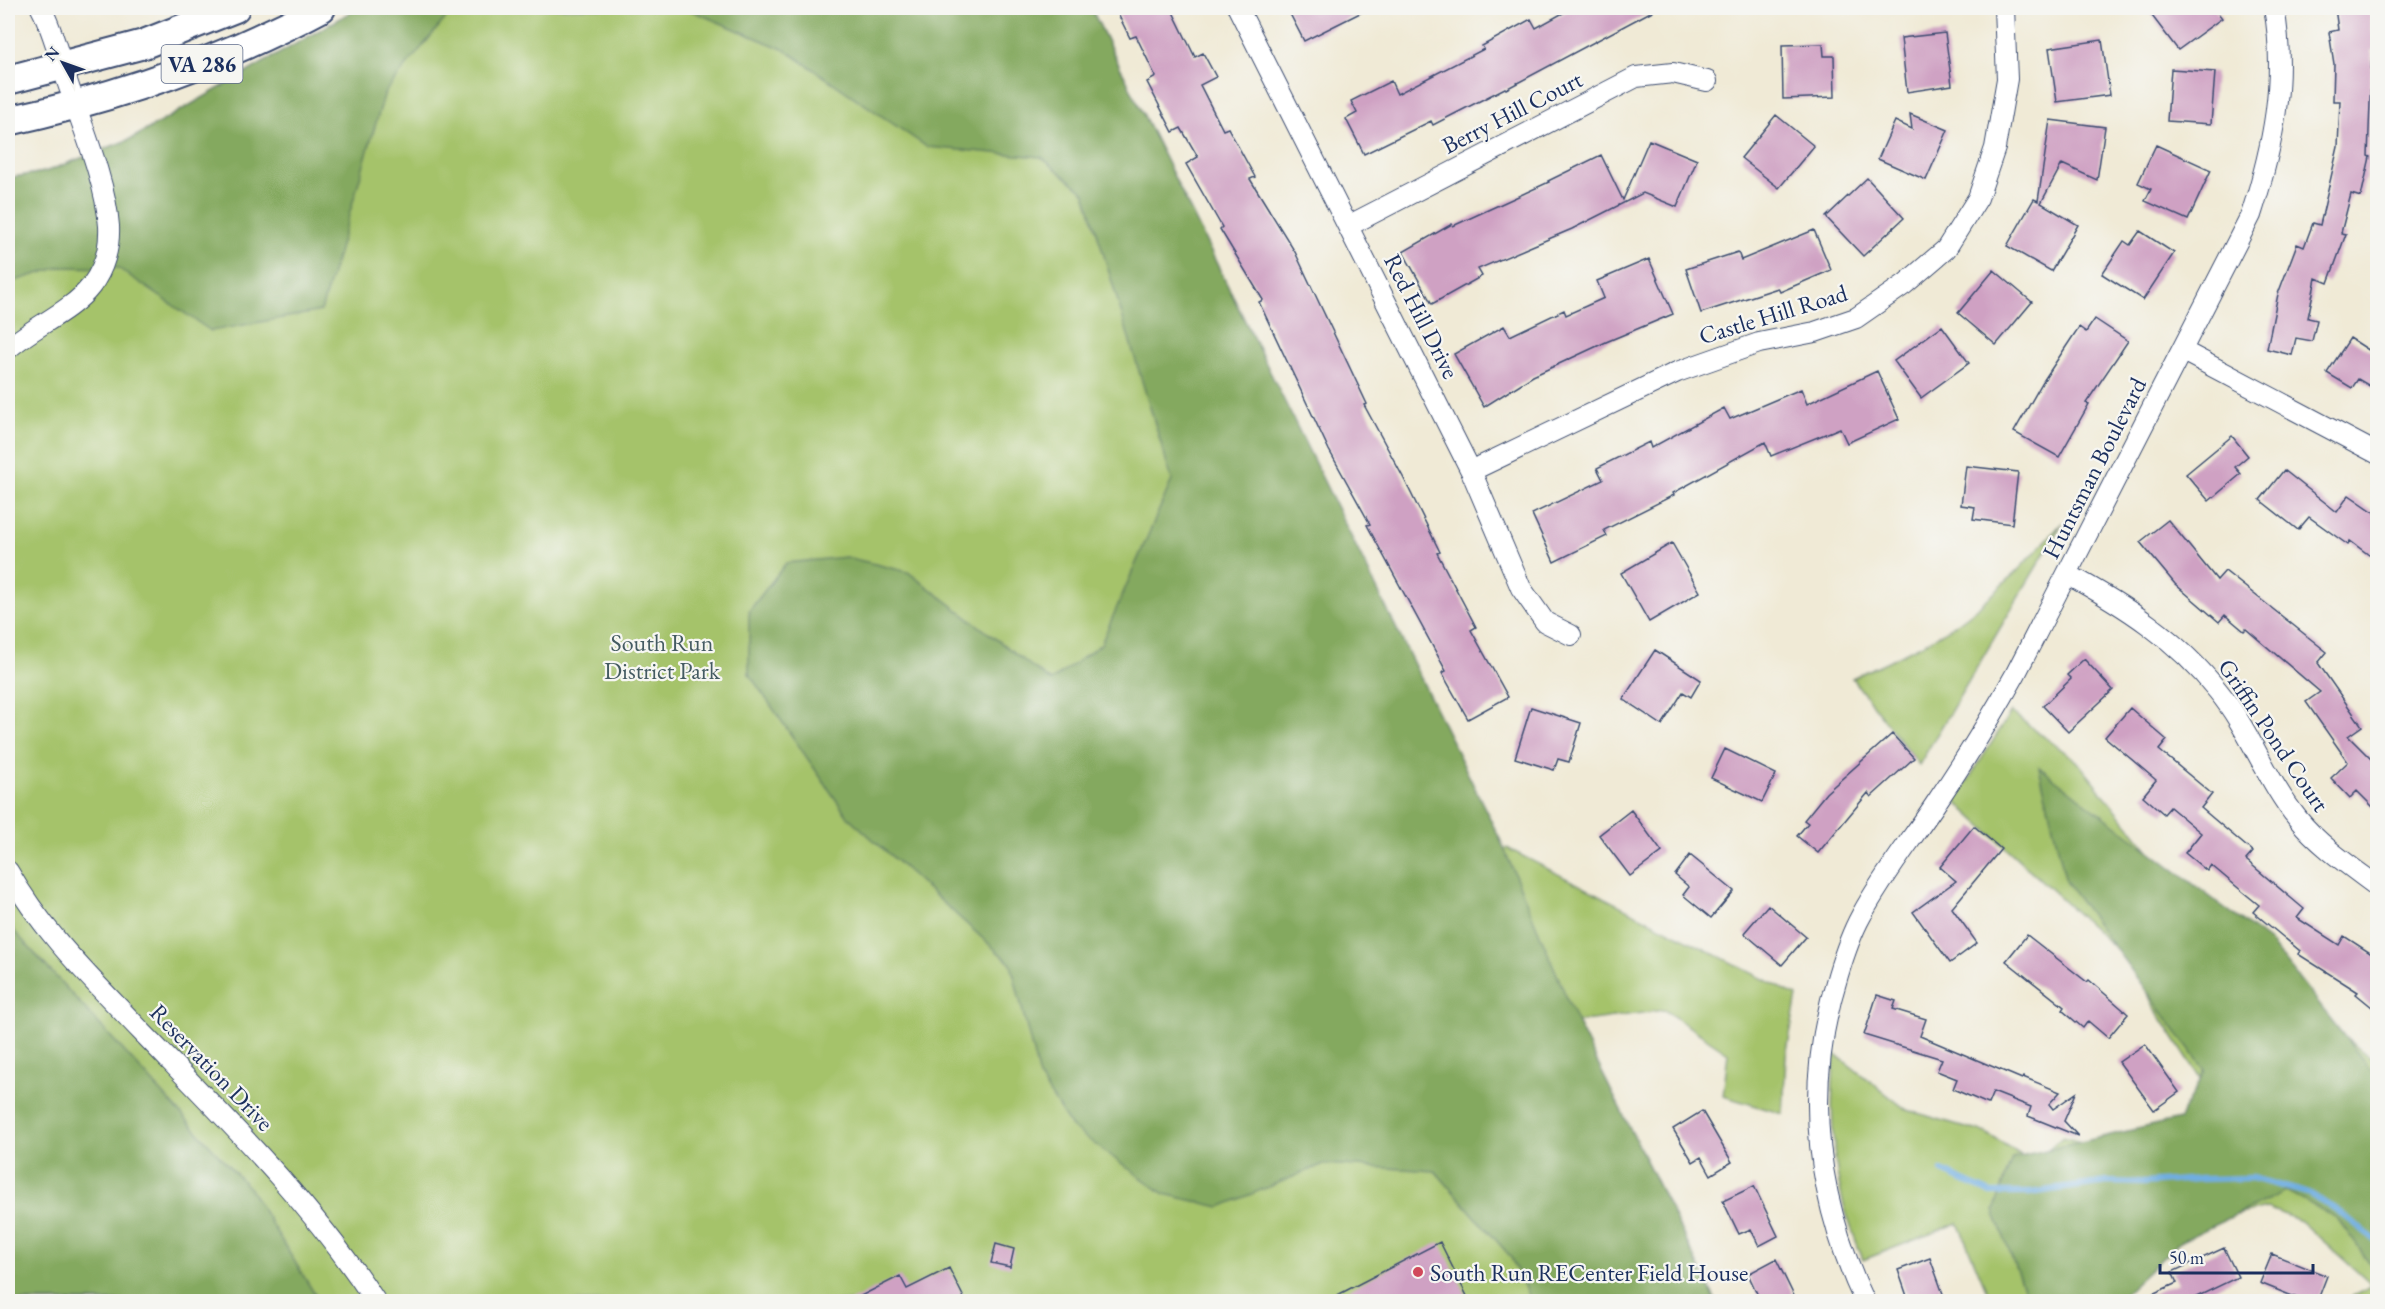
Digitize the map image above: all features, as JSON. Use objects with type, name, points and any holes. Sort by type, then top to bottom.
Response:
[{"type":"highway","name":"VA 286","points":[[8,80],[144,44],[235,8]]},
{"type":"highway","name":"VA 286","points":[[8,121],[183,72],[259,40],[321,8]]},
{"type":"street","points":[[8,349],[83,295],[102,270],[109,238],[107,213],[94,162],[41,8]]},
{"type":"street","name":"Red Hill Drive","points":[[1238,8],[1471,471],[1521,588],[1545,622],[1571,635]]},
{"type":"street","name":"Castle Hill Road","points":[[1471,471],[1677,372],[1759,343],[1815,332],[1856,318],[1905,284],[1946,249],[1978,198],[1995,148],[2007,78],[2004,8]]},
{"type":"street","name":"Huntsman Boulevard","points":[[1865,1302],[1848,1265],[1833,1221],[1823,1176],[1817,1112],[1820,1051],[1828,1008],[1857,923],[1883,878],[1983,732],[2247,224],[2268,164],[2276,117],[2280,38],[2274,8]]},
{"type":"street","name":"Berry Hill Court","points":[[1348,226],[1636,77],[1673,73],[1707,81]]},
{"type":"street","points":[[2183,351],[2378,454]]},
{"type":"street","name":"Griffin Pond Court","points":[[2067,574],[2138,615],[2172,642],[2198,668],[2238,719],[2298,819],[2319,841],[2378,887]]},
{"type":"street","name":"Reservation Drive","points":[[8,871],[42,924],[277,1172],[316,1218],[376,1302]]},
{"type":"green space","name":"South Run District Park","points":[[358,8],[1091,8],[1503,849],[1507,848],[1797,996],[1786,1056],[1783,1114],[1723,1096],[1728,1053],[1664,1010],[1577,1022],[1716,1301],[8,1302],[8,178],[45,172],[133,138]]},
{"type":"green space","points":[[358,8],[454,8],[385,92],[321,311],[211,331],[118,268],[60,267],[8,283],[8,178],[45,172],[133,138]]},
{"type":"green space","points":[[685,8],[1091,8],[1500,839],[1577,1022],[1716,1301],[1531,1301],[1510,1256],[1435,1171],[1324,1164],[1220,1207],[1164,1194],[1071,1127],[1039,1077],[1011,964],[848,817],[749,674],[749,611],[786,563],[846,557],[908,572],[1051,681],[1101,644],[1172,480],[1085,193],[1041,157],[927,147],[785,50]]},
{"type":"green space","points":[[2063,522],[1919,765],[1852,678],[1927,642],[1968,615],[2006,582]]},
{"type":"green space","points":[[2011,712],[2077,761],[2222,941],[2377,1063],[2377,1301],[2343,1301],[2373,1286],[2301,1221],[2267,1208],[2154,1233],[2004,1301],[1991,1301],[1958,1223],[1863,1260],[1844,1206],[1838,1180],[1832,1108],[1835,1054],[1907,1110],[1986,1133],[2032,1162],[2063,1137],[2143,1159],[2210,1094],[2156,1010],[2132,964],[1955,801]]},
{"type":"green space","points":[[2039,767],[2271,943],[2377,1078],[2377,1273],[2337,1218],[2286,1191],[2181,1241],[2116,1301],[2028,1301],[1994,1211],[2012,1158],[2179,1119],[2205,1070],[2066,882]]},
{"type":"green space","points":[[8,921],[15,932],[250,1189],[319,1301],[8,1301]]},
{"type":"building","points":[[1115,8],[1171,8],[1195,57],[1203,53],[1216,77],[1200,85],[1223,130],[1228,128],[1255,177],[1250,179],[1295,252],[1367,404],[1364,405],[1403,477],[1440,552],[1437,553],[1476,627],[1471,630],[1508,697],[1468,719],[1442,673],[1446,671],[1329,450],[1259,302],[1263,300],[1220,229],[1222,227],[1186,164],[1198,157],[1181,128],[1173,132],[1147,82],[1156,77],[1136,36],[1130,38]]},
{"type":"building","points":[[1287,8],[1370,8],[1304,41]]},
{"type":"building","points":[[1572,8],[1658,8],[1506,89],[1433,125],[1431,121],[1364,154],[1346,119],[1357,113],[1351,101],[1391,81],[1397,94],[1484,49],[1482,46],[1531,19],[1536,28]]},
{"type":"building","points":[[2146,8],[2214,8],[2222,18],[2178,50]]},
{"type":"building","points":[[2335,8],[2369,8],[2375,50],[2372,50],[2368,156],[2370,157],[2361,197],[2351,194],[2341,233],[2346,234],[2328,283],[2316,278],[2308,318],[2317,320],[2312,341],[2296,338],[2292,355],[2267,349],[2278,294],[2297,244],[2304,247],[2313,223],[2320,225],[2338,147],[2340,101],[2333,101],[2334,64],[2329,32],[2338,30]]},
{"type":"building","points":[[1945,33],[1952,85],[1907,92],[1901,38]]},
{"type":"building","points":[[2102,40],[2110,95],[2057,102],[2049,48]]},
{"type":"building","points":[[1823,44],[1824,56],[1834,56],[1835,97],[1783,99],[1782,45]]},
{"type":"building","points":[[2171,69],[2215,72],[2211,124],[2167,121]]},
{"type":"building","points":[[1910,114],[1948,130],[1926,180],[1878,159],[1895,121],[1912,129]]},
{"type":"building","points":[[1776,115],[1814,146],[1779,188],[1741,158]]},
{"type":"building","points":[[2050,120],[2105,127],[2097,180],[2062,164],[2041,203],[2078,225],[2051,271],[2007,246],[2034,199],[2038,201]]},
{"type":"building","points":[[1649,140],[1697,160],[1677,207],[1643,193],[1572,229],[1478,269],[1482,276],[1432,304],[1403,252],[1452,224],[1453,226],[1549,182],[1601,155],[1623,200]]},
{"type":"building","points":[[2156,145],[2211,170],[2188,220],[2145,201],[2151,189],[2138,183]]},
{"type":"building","points":[[1867,178],[1904,218],[1863,256],[1826,217]]},
{"type":"building","points":[[1814,230],[1831,270],[1780,292],[1778,288],[1701,313],[1686,269],[1738,252],[1741,260]]},
{"type":"building","points":[[2140,231],[2174,253],[2143,300],[2102,274],[2124,241],[2130,245]]},
{"type":"building","points":[[1649,259],[1673,314],[1533,376],[1484,407],[1454,354],[1504,326],[1510,336],[1564,310],[1566,315],[1604,298],[1597,281]]},
{"type":"building","points":[[1994,270],[2032,302],[1996,345],[1958,313]]},
{"type":"building","points":[[2095,319],[2128,341],[2086,403],[2089,404],[2059,457],[2014,432],[2042,383],[2079,327],[2086,332]]},
{"type":"building","points":[[1942,326],[1969,363],[1921,398],[1894,361]]},
{"type":"building","points":[[2350,338],[2378,356],[2378,391],[2358,379],[2352,388],[2327,373]]},
{"type":"building","points":[[1877,371],[1899,419],[1847,443],[1840,428],[1771,456],[1765,442],[1673,493],[1674,495],[1604,530],[1607,536],[1554,562],[1532,514],[1603,480],[1597,468],[1649,442],[1651,448],[1724,408],[1730,419],[1801,389],[1807,404]]},
{"type":"building","points":[[2232,436],[2248,456],[2235,467],[2241,474],[2209,501],[2186,474]]},
{"type":"building","points":[[1966,466],[2018,472],[2012,524],[1973,519],[1975,507],[1961,505]]},
{"type":"building","points":[[2284,470],[2337,512],[2349,495],[2378,515],[2378,543],[2369,555],[2350,541],[2348,545],[2309,517],[2298,530],[2260,500]]},
{"type":"building","points":[[2168,520],[2217,580],[2225,571],[2327,652],[2318,663],[2362,726],[2348,736],[2378,766],[2378,812],[2357,791],[2350,798],[2331,778],[2348,762],[2306,702],[2320,692],[2246,629],[2244,631],[2225,615],[2219,622],[2175,584],[2140,542]]},
{"type":"building","points":[[1672,543],[1700,592],[1649,622],[1621,573]]},
{"type":"building","points":[[1655,650],[1701,680],[1691,697],[1683,692],[1662,725],[1623,699]]},
{"type":"building","points":[[2084,659],[2113,690],[2068,732],[2043,706],[2071,679],[2067,675]]},
{"type":"building","points":[[1531,707],[1581,723],[1569,762],[1558,759],[1554,770],[1515,758]]},
{"type":"building","points":[[2130,708],[2167,740],[2159,750],[2212,794],[2201,808],[2253,852],[2246,860],[2304,909],[2297,918],[2339,945],[2344,936],[2378,958],[2378,1012],[2356,994],[2358,992],[2298,954],[2300,951],[2253,912],[2259,905],[2211,865],[2207,871],[2185,853],[2201,833],[2170,807],[2164,814],[2143,796],[2156,780],[2105,737]]},
{"type":"building","points":[[1892,734],[1914,758],[1871,797],[1868,793],[1818,853],[1797,836],[1808,823],[1804,820],[1826,793]]},
{"type":"building","points":[[1725,749],[1776,774],[1762,802],[1711,778]]},
{"type":"building","points":[[1631,810],[1662,852],[1630,876],[1599,835]]},
{"type":"building","points":[[1974,826],[2001,849],[1952,908],[1977,943],[1950,963],[1913,912],[1956,881],[1940,867]]},
{"type":"building","points":[[1690,855],[1734,891],[1711,918],[1683,895],[1689,887],[1675,875]]},
{"type":"building","points":[[1768,905],[1806,937],[1782,965],[1744,933]]},
{"type":"building","points":[[2027,935],[2087,982],[2089,980],[2128,1014],[2108,1038],[2088,1021],[2083,1028],[2062,1010],[2064,1007],[2006,961]]},
{"type":"building","points":[[1877,995],[1896,1001],[1893,1009],[1926,1019],[1920,1036],[2022,1079],[2023,1077],[2060,1092],[2049,1104],[2053,1109],[2076,1093],[2064,1121],[2078,1136],[2028,1116],[2031,1107],[1993,1092],[1988,1104],[1953,1089],[1957,1079],[1937,1071],[1942,1059],[1864,1035]]},
{"type":"building","points":[[2145,1044],[2179,1092],[2154,1110],[2119,1062]]},
{"type":"building","points":[[1702,1111],[1732,1162],[1711,1175],[1701,1157],[1693,1162],[1673,1129]]},
{"type":"building","points":[[1754,1186],[1778,1236],[1759,1246],[1751,1229],[1739,1234],[1723,1201]]},
{"type":"building","name":"South Run RECenter Field House","points":[[1440,1242],[1470,1302],[1324,1302]]},
{"type":"building","points":[[996,1244],[1014,1249],[1010,1267],[991,1263]]},
{"type":"building","points":[[2224,1248],[2238,1277],[2186,1302],[2134,1302],[2177,1283],[2172,1272]]},
{"type":"building","points":[[2272,1254],[2327,1276],[2317,1302],[2307,1302],[2260,1283]]},
{"type":"building","points":[[1930,1258],[1946,1302],[1909,1302],[1898,1270]]},
{"type":"building","points":[[1776,1259],[1797,1302],[1761,1302],[1748,1274]]},
{"type":"building","points":[[949,1268],[966,1302],[849,1302],[900,1276],[907,1289]]},
{"type":"waterway","points":[[1942,1171],[1991,1193],[2030,1193],[2107,1182],[2143,1183],[2252,1178],[2307,1193],[2337,1210],[2378,1242]]},
{"type":"place","name":"South Run RECenter Field House","points":[[1418,1272]]}]
